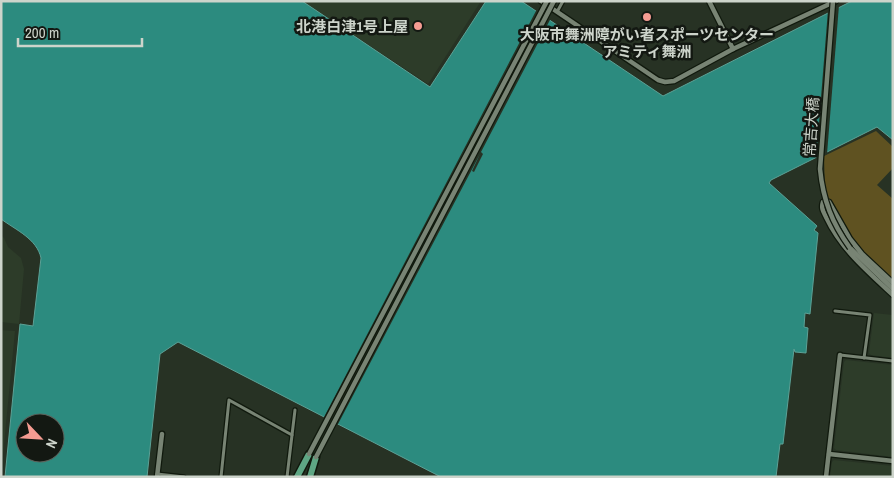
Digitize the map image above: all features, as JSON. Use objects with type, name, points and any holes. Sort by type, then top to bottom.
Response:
[{"type":"highway","points":[[298,477],[309,454]]},
{"type":"highway","points":[[309,477],[316,457]]},
{"type":"street","points":[[541,1],[658,80],[665,82],[674,81],[734,49],[833,2]]},
{"type":"street","points":[[309,454],[547,1]]},
{"type":"street","points":[[316,457],[554,1]]},
{"type":"street","points":[[557,12],[563,1]]},
{"type":"street","points":[[709,1],[734,49]]},
{"type":"street","name":"常吉大橋","points":[[833,2],[820,169],[822,188],[833,222],[850,248],[893,289]]},
{"type":"street","points":[[893,283],[862,254],[850,239],[829,202],[823,202],[822,206],[825,216],[843,246],[893,295]]},
{"type":"street","points":[[835,310],[870,315],[864,358]]},
{"type":"street","points":[[826,477],[840,355],[893,361]]},
{"type":"street","points":[[221,477],[229,400],[292,436]]},
{"type":"street","points":[[287,477],[295,410]]},
{"type":"street","points":[[162,434],[157,475],[184,477]]},
{"type":"street","points":[[829,454],[893,461]]},
{"type":"shaded area","points":[[302,1],[481,1],[428,84]]},
{"type":"shaded area","points":[[876,131],[893,147],[893,168],[877,185],[893,199],[893,282],[861,251],[847,234],[825,191],[824,156]]},
{"type":"shaded area","points":[[2,236],[8,247],[21,258],[24,269],[19,324],[1,322]]},
{"type":"shaded area","points":[[874,313],[893,315],[893,358],[871,355],[869,353]]},
{"type":"shaded area","points":[[1,330],[15,331],[1,475]]},
{"type":"shaded area","points":[[846,360],[893,365],[893,457],[836,450],[834,448],[844,362]]},
{"type":"shaded area","points":[[834,460],[893,466],[893,477],[830,477]]},
{"type":"water","points":[[1,1],[302,1],[430,87],[486,1],[521,1],[663,96],[852,1],[893,1],[893,140],[877,127],[771,180],[769,183],[817,226],[814,230],[818,233],[810,314],[805,313],[804,327],[808,328],[806,353],[795,352],[794,349],[783,444],[780,444],[776,477],[441,477],[178,342],[160,354],[147,477],[5,477],[20,324],[33,326],[41,258],[39,251],[31,240],[1,219]]},
{"type":"pier","points":[[839,5],[827,154],[816,160],[828,10]]},
{"type":"pier","points":[[537,9],[551,18],[481,152],[483,154],[474,172],[472,171],[480,154],[337,426],[323,419]]},
{"type":"place","name":"大阪市舞洲障がい者スポーツセンター アミティ舞洲","points":[[647,17]]},
{"type":"place","name":"北港白津1号上屋","points":[[418,26]]}]
